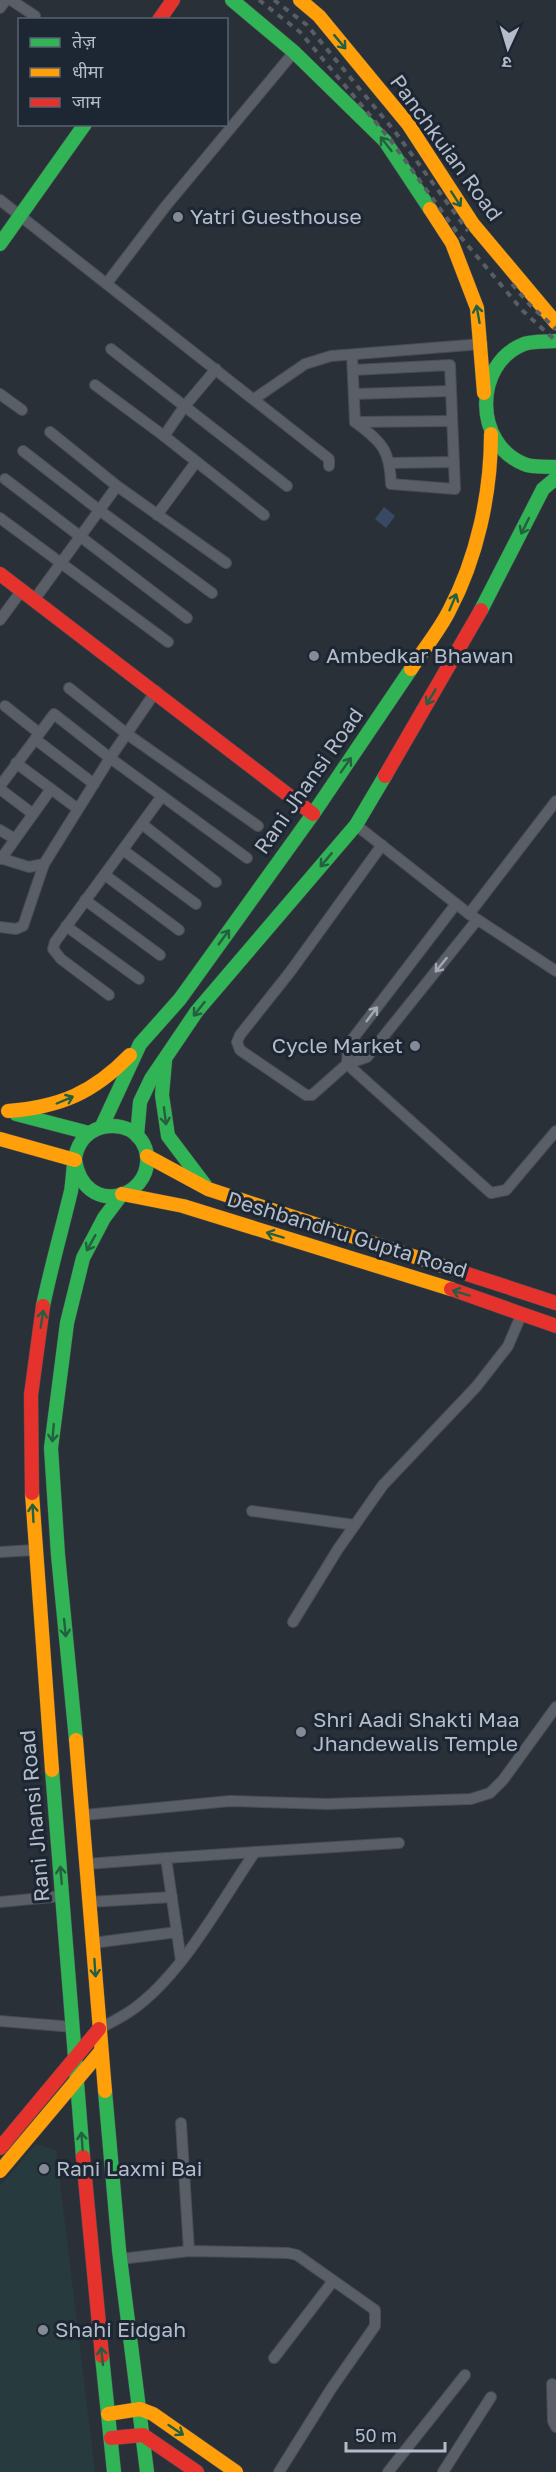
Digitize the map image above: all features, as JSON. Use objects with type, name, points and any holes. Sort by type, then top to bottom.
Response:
[{"type":"main road","points":[[160,18],[173,0]]},
{"type":"main road","points":[[232,0],[294,52],[385,141],[452,243],[477,308],[482,344],[484,414],[491,434],[509,456],[534,467],[556,467]]},
{"type":"main road","name":"Panchkuian Road","points":[[300,0],[319,16],[408,124],[473,224],[556,323]]},
{"type":"main road","points":[[0,244],[83,126]]},
{"type":"main road","points":[[484,393],[489,378],[508,354],[537,341],[556,341]]},
{"type":"main road","name":"Rani Jhansi Road","points":[[102,1126],[140,1044],[180,999],[313,813],[449,612],[475,551],[491,466],[491,434]]},
{"type":"main road","points":[[137,1136],[140,1102],[151,1079],[197,1011],[356,825],[472,628],[543,489],[556,478]]},
{"type":"main road","points":[[0,574],[313,813]]},
{"type":"main road","points":[[4,1110],[47,1107],[86,1091],[113,1074],[140,1044]]},
{"type":"main road","points":[[165,1058],[162,1095],[168,1136],[208,1189]]},
{"type":"main road","points":[[4,1110],[89,1133]]},
{"type":"main road","points":[[113,1125],[129,1129],[137,1136],[144,1145],[147,1166],[142,1181],[134,1190],[105,1197],[92,1191],[79,1177],[75,1160],[79,1144],[89,1133],[102,1126],[113,1125]]},
{"type":"main road","points":[[0,1139],[75,1160]]},
{"type":"main road","name":"Deshbandhu Gupta Road","points":[[147,1156],[208,1189],[556,1304]]},
{"type":"main road","name":"Rani Jhansi Road","points":[[75,1160],[72,1186],[42,1314],[31,1393],[29,1451],[90,2249],[114,2472]]},
{"type":"main road","points":[[122,1194],[104,1218],[83,1258],[67,1323],[51,1448],[58,1555],[84,1815],[99,2029],[120,2259],[147,2472]]},
{"type":"main road","name":"Deshbandhu Gupta Road","points":[[122,1194],[183,1206],[522,1313],[556,1326]]},
{"type":"main road","points":[[494,1304],[500,1284]]},
{"type":"main road","points":[[0,2148],[99,2029]]},
{"type":"main road","points":[[0,2171],[101,2051]]},
{"type":"main road","points":[[108,2414],[140,2409],[153,2414],[236,2472]]},
{"type":"main road","points":[[111,2438],[143,2435],[197,2472]]},
{"type":"street","points":[[0,8],[6,0]]},
{"type":"street","points":[[11,0],[35,16]]},
{"type":"street","points":[[107,283],[165,207],[294,52]]},
{"type":"street","points":[[0,200],[329,459],[329,466]]},
{"type":"street","points":[[254,399],[305,364],[331,356],[482,344]]},
{"type":"street","points":[[111,349],[287,486]]},
{"type":"street","points":[[352,355],[355,422]]},
{"type":"street","points":[[352,370],[450,365],[455,489],[391,484],[390,463],[382,445],[376,437],[355,422]]},
{"type":"street","points":[[164,436],[184,407],[216,369]]},
{"type":"street","points":[[95,385],[264,515]]},
{"type":"street","points":[[354,394],[451,391]]},
{"type":"street","points":[[0,394],[22,410]]},
{"type":"street","points":[[355,422],[452,422]]},
{"type":"street","points":[[50,432],[117,486],[226,563]]},
{"type":"street","points":[[23,451],[212,593]]},
{"type":"street","points":[[157,514],[196,462]]},
{"type":"street","points":[[390,463],[454,462]]},
{"type":"street","points":[[5,479],[187,618]]},
{"type":"street","points":[[34,600],[117,486]]},
{"type":"street","points":[[0,518],[168,642]]},
{"type":"street","points":[[0,620],[22,590]]},
{"type":"street","points":[[69,688],[127,734],[258,826]]},
{"type":"street","points":[[0,927],[16,929],[23,926],[44,864],[110,758],[156,691]]},
{"type":"street","points":[[5,706],[94,784]]},
{"type":"street","points":[[33,814],[0,788],[16,763],[54,714],[247,858]]},
{"type":"street","points":[[16,763],[78,809]]},
{"type":"street","points":[[44,864],[29,867],[0,859],[51,789]]},
{"type":"street","points":[[110,995],[56,954],[53,948],[66,926],[162,796]]},
{"type":"street","points":[[382,845],[237,1042],[240,1050],[310,1095],[315,1094],[347,1065],[367,1057],[473,917],[556,801]]},
{"type":"street","points":[[141,824],[216,882]]},
{"type":"street","points":[[356,825],[473,917],[556,971]]},
{"type":"street","points":[[0,830],[15,838]]},
{"type":"street","points":[[123,850],[196,904]]},
{"type":"street","points":[[105,875],[179,930]]},
{"type":"street","points":[[85,900],[160,955]]},
{"type":"street","points":[[347,1065],[348,1045],[456,904]]},
{"type":"street","points":[[66,926],[139,979]]},
{"type":"street","points":[[347,1065],[491,1193],[506,1190],[556,1131]]},
{"type":"street","points":[[293,1622],[383,1485],[476,1387],[508,1346],[522,1313]]},
{"type":"street","points":[[252,1511],[355,1525]]},
{"type":"street","points":[[0,1552],[35,1550]]},
{"type":"street","points":[[84,1815],[230,1801],[327,1804],[471,1799],[490,1793],[503,1780],[556,1707]]},
{"type":"street","points":[[86,1864],[399,1843]]},
{"type":"street","points":[[99,2029],[132,2010],[162,1983],[181,1961],[255,1852]]},
{"type":"street","points":[[166,1858],[181,1961]]},
{"type":"street","points":[[0,1902],[63,1896]]},
{"type":"street","points":[[89,1902],[172,1898]]},
{"type":"street","points":[[93,1943],[177,1932]]},
{"type":"street","points":[[0,2021],[73,2027]]},
{"type":"street","points":[[181,2123],[189,2251]]},
{"type":"street","points":[[120,2259],[189,2251],[288,2253],[297,2255],[375,2310],[375,2326],[331,2389],[279,2472]]},
{"type":"street","points":[[274,2358],[333,2281]]},
{"type":"street","points":[[388,2472],[465,2375]]},
{"type":"street","points":[[552,2384],[553,2421],[556,2427]]},
{"type":"street","points":[[443,2472],[491,2397]]},
{"type":"green space","name":"Shahi Eidgah","points":[[36,2144],[56,2150],[95,2472],[0,2472],[0,2186]]},
{"type":"water","points":[[384,507],[395,516],[386,528],[375,519]]},
{"type":"railway","points":[[259,0],[300,32],[389,138],[459,235],[523,311],[556,341]]},
{"type":"railway","points":[[274,0],[307,25],[396,133],[468,231]]},
{"type":"railway","points":[[512,284],[530,305],[556,329]]},
{"type":"traffic: fast","points":[[232,0],[294,52],[385,141],[430,209]]},
{"type":"traffic: fast","points":[[0,244],[84,126]]},
{"type":"traffic: fast","points":[[556,341],[524,344],[507,354],[495,368],[488,385],[486,404],[489,423],[496,440],[508,454],[524,464],[556,467]]},
{"type":"traffic: fast","points":[[481,610],[543,489],[556,478]]},
{"type":"traffic: fast","points":[[102,1126],[140,1044],[180,999],[313,814],[411,669]]},
{"type":"traffic: fast","points":[[137,1136],[140,1102],[151,1079],[197,1011],[356,825],[385,776]]},
{"type":"traffic: fast","points":[[165,1061],[162,1095],[168,1136],[205,1185]]},
{"type":"traffic: fast","points":[[16,1114],[89,1133]]},
{"type":"traffic: fast","points":[[43,1306],[71,1191],[74,1166],[76,1153],[81,1142],[97,1129],[117,1126],[133,1132],[144,1144],[147,1156],[145,1171],[139,1183],[128,1192],[116,1196],[103,1195],[91,1190],[81,1178],[75,1160]]},
{"type":"traffic: fast","points":[[76,1740],[58,1555],[51,1448],[67,1323],[83,1258],[104,1218],[122,1194]]},
{"type":"traffic: fast","points":[[52,1770],[83,2157]]},
{"type":"traffic: fast","points":[[105,2091],[119,2250],[147,2472]]},
{"type":"traffic: fast","points":[[102,2356],[114,2472]]},
{"type":"traffic: slow","points":[[300,0],[319,16],[408,124],[473,224],[556,323]]},
{"type":"traffic: slow","points":[[430,209],[452,243],[477,308],[484,393]]},
{"type":"traffic: slow","points":[[411,669],[445,618],[459,591],[475,548],[485,502],[491,434]]},
{"type":"traffic: slow","points":[[8,1111],[44,1106],[75,1096],[103,1079],[130,1055]]},
{"type":"traffic: slow","points":[[0,1139],[75,1160]]},
{"type":"traffic: slow","points":[[147,1156],[208,1189],[458,1271]]},
{"type":"traffic: slow","points":[[122,1194],[183,1206],[451,1289]]},
{"type":"traffic: slow","points":[[32,1493],[52,1770]]},
{"type":"traffic: slow","points":[[76,1740],[105,2091]]},
{"type":"traffic: slow","points":[[0,2171],[101,2051]]},
{"type":"traffic: slow","points":[[108,2414],[140,2409],[153,2414],[236,2472]]},
{"type":"traffic: jam","points":[[160,18],[173,0]]},
{"type":"traffic: jam","points":[[0,574],[313,814]]},
{"type":"traffic: jam","points":[[385,776],[481,610]]},
{"type":"traffic: jam","points":[[458,1271],[556,1303]]},
{"type":"traffic: jam","points":[[451,1289],[556,1326]]},
{"type":"traffic: jam","points":[[32,1493],[31,1395],[43,1306]]},
{"type":"traffic: jam","points":[[0,2148],[99,2029]]},
{"type":"traffic: jam","points":[[83,2157],[102,2356]]},
{"type":"traffic: jam","points":[[111,2438],[143,2435],[197,2472]]},
{"type":"place","name":"Yatri Guesthouse","points":[[178,217]]},
{"type":"place","name":"Ambedkar Bhawan","points":[[314,656]]},
{"type":"place","name":"Cycle Market","points":[[415,1046]]},
{"type":"place","name":"Shri Aadi Shakti Maa Jhandewalis Temple","points":[[301,1732]]},
{"type":"place","name":"Rani Laxmi Bai","points":[[44,2169]]},
{"type":"place","name":"Shahi Eidgah","points":[[43,2330]]}]
